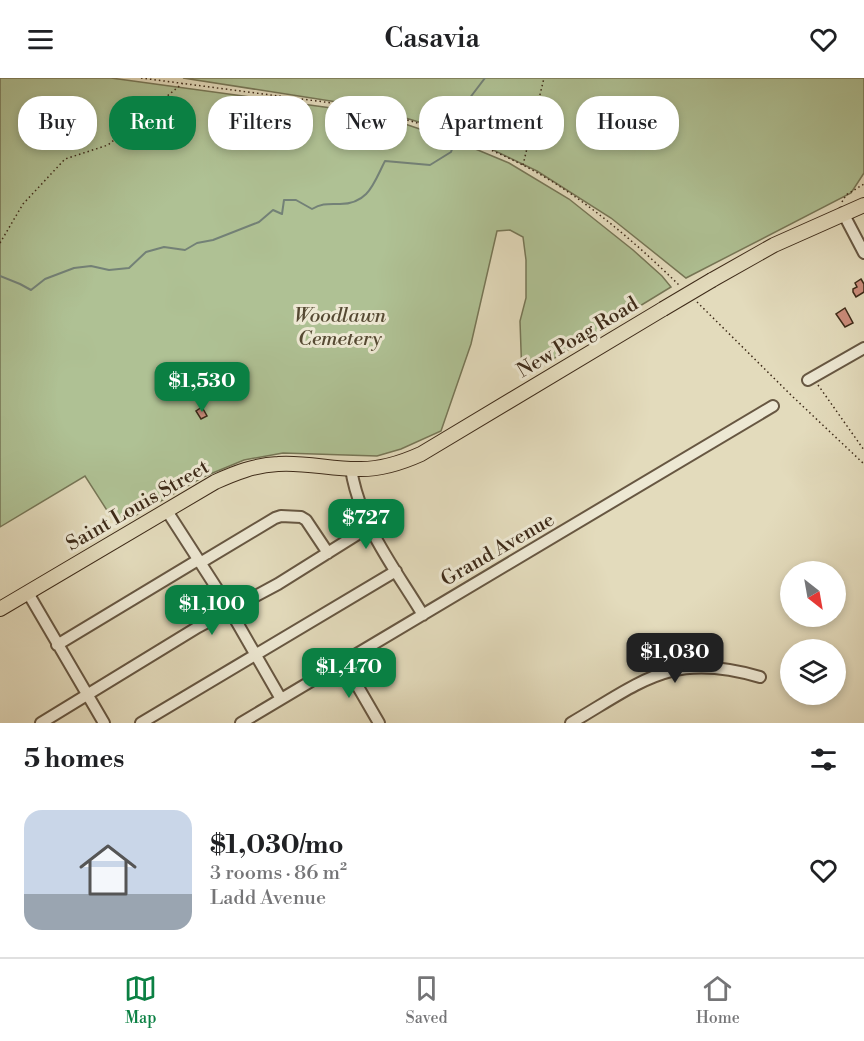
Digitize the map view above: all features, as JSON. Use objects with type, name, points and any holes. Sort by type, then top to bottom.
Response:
[{"type":"main road","name":"New Poag Road","points":[[304,464],[351,469],[374,468],[392,465],[421,454],[712,280],[774,246],[864,205]]},
{"type":"main road","name":"Saint Louis Street","points":[[0,609],[215,482],[247,469],[278,464],[304,464]]},
{"type":"street","points":[[843,213],[864,253]]},
{"type":"street","points":[[812,378],[864,348]]},
{"type":"street","name":"Grand Avenue","points":[[241,723],[773,406]]},
{"type":"street","points":[[351,469],[358,503],[369,527],[423,615]]},
{"type":"street","points":[[166,511],[230,610],[281,699]]},
{"type":"street","points":[[57,645],[281,516],[301,517],[306,520],[328,553]]},
{"type":"street","points":[[41,723],[230,610],[278,584],[369,527]]},
{"type":"street","points":[[141,723],[396,571]]},
{"type":"street","points":[[28,593],[104,723]]},
{"type":"street","points":[[344,661],[379,723]]},
{"type":"street","points":[[571,723],[641,681],[671,670],[699,666],[743,671],[760,677]]},
{"type":"path","points":[[141,78],[303,98],[375,111],[460,138],[547,180],[613,226],[647,254],[681,287]]},
{"type":"path","points":[[522,166],[544,78]]},
{"type":"path","points":[[0,243],[23,204],[66,159],[108,145],[184,83]]},
{"type":"path","points":[[843,213],[842,201],[853,190],[864,184]]},
{"type":"path","points":[[698,303],[864,464]]},
{"type":"path","points":[[812,378],[864,450]]},
{"type":"green space","name":"Woodlawn Cemetery","points":[[0,78],[111,78],[243,96],[208,96],[208,150],[313,150],[313,105],[325,107],[325,150],[407,150],[407,125],[419,129],[419,150],[478,150],[509,163],[569,199],[633,250],[671,287],[522,378],[520,321],[526,298],[526,260],[523,237],[510,230],[497,231],[471,344],[441,431],[401,449],[377,456],[283,453],[244,460],[203,477],[117,526],[85,476],[0,527]]},
{"type":"green space","points":[[183,78],[864,78],[864,173],[851,193],[686,278],[611,218],[537,171],[493,150],[564,150],[564,96],[419,96],[419,122],[407,118],[407,96],[325,96],[325,100],[313,98],[313,96],[298,96]]},
{"type":"building","points":[[861,279],[864,292],[856,297],[853,289],[857,287],[855,283]]},
{"type":"building","points":[[845,308],[853,323],[845,327],[836,314]]},
{"type":"building","points":[[202,407],[207,416],[201,419],[196,411]]},
{"type":"waterway","points":[[471,96],[485,78]]},
{"type":"waterway","points":[[0,276],[31,290],[45,279],[74,268],[91,266],[109,270],[129,268],[146,252],[164,247],[185,250],[197,243],[213,240],[259,222],[273,210],[282,214],[284,200],[296,200],[312,209],[325,204],[350,203],[364,196],[374,184],[385,161],[430,165],[452,150]]}]
